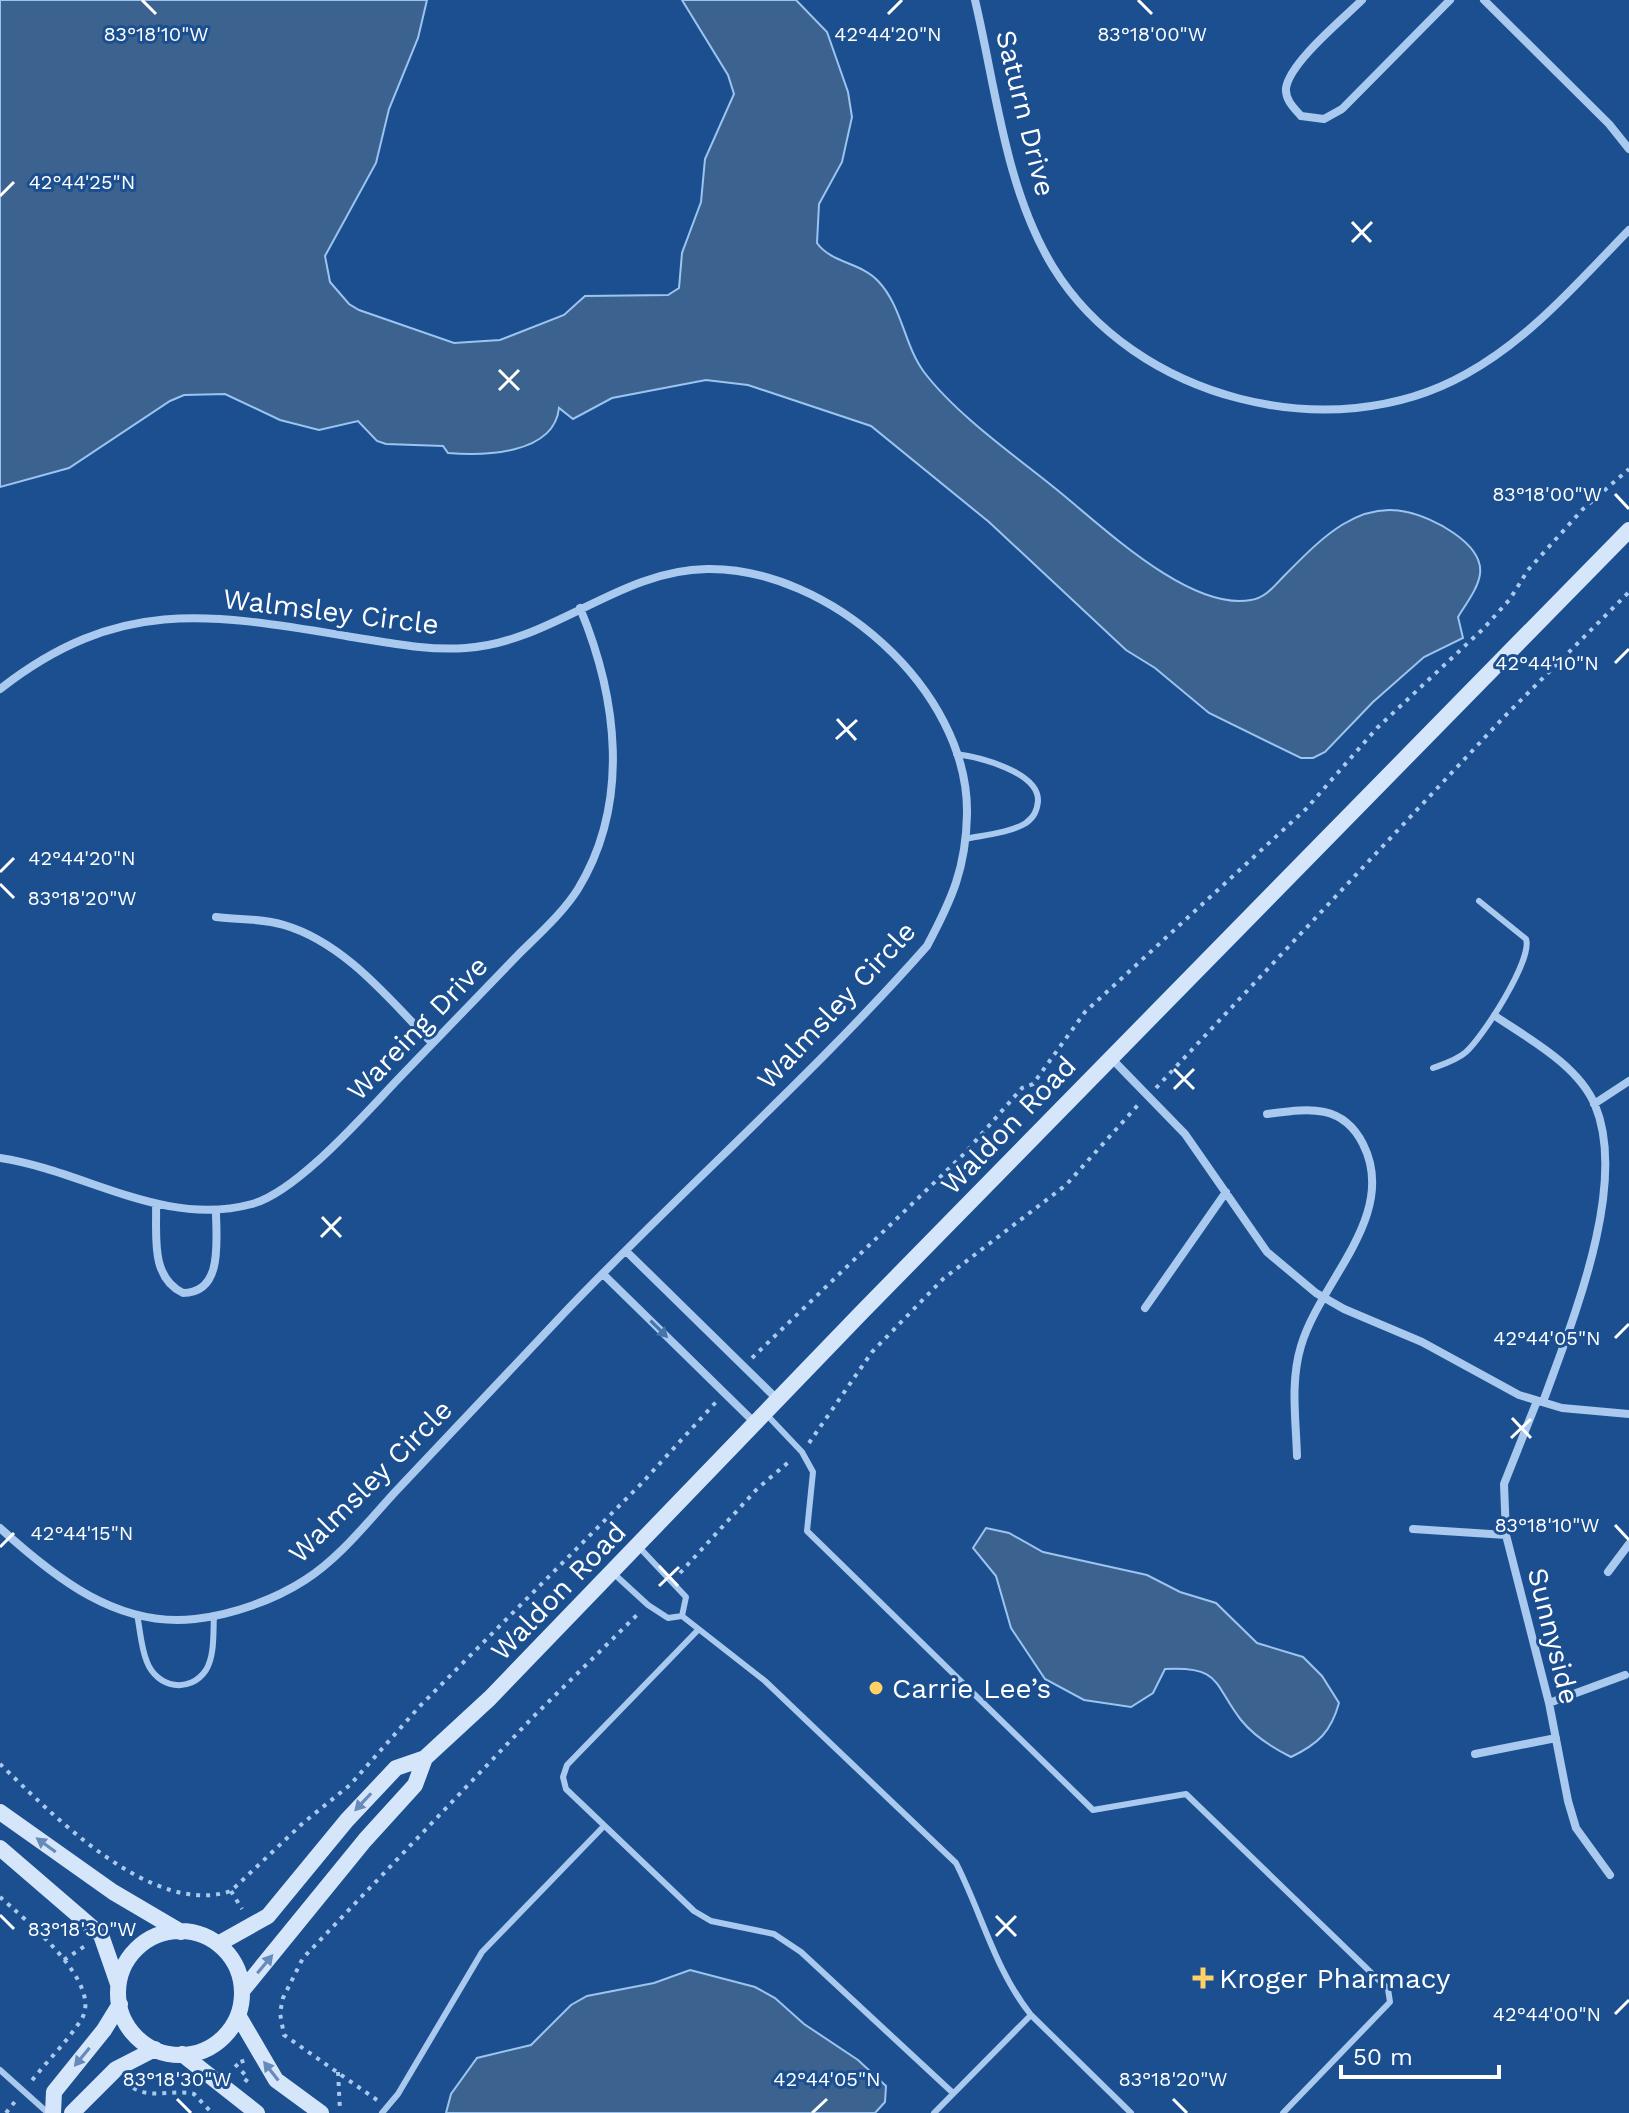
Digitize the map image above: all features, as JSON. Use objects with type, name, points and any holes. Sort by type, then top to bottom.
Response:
[{"type":"street","name":"Saturn Drive","points":[[975,0],[1006,148],[1021,196],[1053,268],[1114,336],[1176,376],[1235,398],[1271,406],[1324,409],[1369,406],[1418,394],[1464,375],[1498,354],[1547,312],[1629,230]]},
{"type":"street","points":[[1362,0],[1297,66],[1286,88],[1289,103],[1301,116],[1324,119],[1342,109],[1450,0]]},
{"type":"street","points":[[1484,0],[1609,124],[1629,149]]},
{"type":"street","name":"Waldon Road","points":[[218,1944],[268,1916],[347,1820],[396,1768],[425,1758],[490,1698],[1629,530]]},
{"type":"street","name":"Walmsley Circle","points":[[0,689],[46,656],[99,632],[163,617],[254,621],[412,647],[468,648],[508,639],[640,580],[706,569],[771,578],[846,615],[884,645],[926,690],[946,724],[956,754],[967,811],[955,894],[927,946],[895,982],[603,1274],[336,1554],[306,1580],[263,1600],[214,1615],[193,1619],[137,1614],[109,1606],[69,1586],[0,1528]]},
{"type":"street","name":"Wareing Drive","points":[[0,1158],[71,1175],[156,1205],[216,1211],[256,1203],[295,1181],[578,889],[599,840],[611,789],[614,753],[610,699],[595,645],[580,608]]},
{"type":"street","points":[[216,917],[286,925],[321,942],[362,972],[432,1043]]},
{"type":"street","points":[[1495,1016],[1548,1051],[1594,1104],[1629,1081]]},
{"type":"street","points":[[1111,1058],[1185,1134],[1267,1252],[1323,1297],[1422,1342],[1519,1395],[1608,1415],[1629,1414]]},
{"type":"street","name":"Sunnyside","points":[[1594,1104],[1604,1148],[1600,1219],[1581,1296],[1504,1484],[1506,1535],[1549,1703],[1576,1828],[1610,1875]]},
{"type":"street","points":[[1267,1114],[1313,1108],[1330,1111],[1345,1119],[1361,1141],[1372,1166],[1374,1188],[1362,1227],[1323,1297],[1302,1343],[1294,1372],[1297,1456]]},
{"type":"street","points":[[1145,1308],[1226,1192]]},
{"type":"street","points":[[156,1205],[160,1269],[166,1280],[183,1293],[201,1289],[211,1277],[216,1262],[216,1211]]},
{"type":"street","points":[[626,1251],[778,1400]]},
{"type":"street","points":[[603,1274],[724,1392],[760,1418]]},
{"type":"street","points":[[1413,1529],[1506,1535]]},
{"type":"street","points":[[1608,1572],[1629,1544]]},
{"type":"street","points":[[1549,1703],[1625,1675]]},
{"type":"street","points":[[1475,1754],[1556,1738]]},
{"type":"street","name":"Waldon Road","points":[[242,1991],[365,1840],[415,1785],[425,1758]]},
{"type":"street","points":[[0,1812],[113,1892],[181,1932]]},
{"type":"street","points":[[1,1849],[101,1935],[119,1985],[120,2004],[133,2032],[155,2049],[182,2054],[210,2047],[224,2037],[238,2015],[242,1991],[232,1959],[218,1944],[207,1937],[181,1932],[159,1935],[144,1943],[132,1955],[119,1985]]},
{"type":"street","points":[[51,2113],[54,2092],[104,2030],[120,2004]]},
{"type":"street","points":[[238,2015],[276,2080],[321,2113]]},
{"type":"street","points":[[72,2113],[116,2069],[155,2049]]},
{"type":"street","points":[[182,2054],[257,2113]]},
{"type":"lane","points":[[956,754],[975,757],[1020,776],[1030,782],[1038,798],[1035,813],[1027,822],[965,839]]},
{"type":"lane","points":[[1433,1068],[1464,1055],[1495,1016],[1528,945],[1526,939],[1479,901]]},
{"type":"lane","points":[[760,1418],[802,1452],[813,1472],[807,1531],[1093,1810],[1186,1794],[1388,1989],[1392,1995],[1390,2002],[1283,2113]]},
{"type":"lane","points":[[638,1546],[686,1597],[682,1616]]},
{"type":"lane","points":[[612,1572],[648,1605],[668,1618],[682,1616]]},
{"type":"lane","points":[[137,1614],[147,1663],[158,1677],[173,1686],[191,1684],[206,1670],[212,1651],[214,1615]]},
{"type":"lane","points":[[682,1616],[697,1631],[765,1681],[956,1863],[1011,1990],[1031,2015],[1131,2113]]},
{"type":"lane","points":[[697,1631],[567,1765],[563,1777],[566,1789],[694,1911],[711,1921],[774,1934],[801,1952],[953,2093]]},
{"type":"lane","points":[[384,2110],[482,1952],[604,1826]]},
{"type":"lane","points":[[934,2113],[1031,2015]]},
{"type":"lane","points":[[0,2070],[51,2113]]},
{"type":"path","points":[[744,1367],[965,1153],[1022,1088],[1033,1084],[1085,1012],[1121,976],[1205,906],[1306,809],[1377,728],[1484,628],[1510,599],[1528,570],[1583,509],[1629,469]]},
{"type":"path","points":[[672,1582],[757,1489],[802,1452],[872,1352],[943,1279],[1066,1185],[1504,717],[1629,592]]},
{"type":"path","points":[[0,1764],[75,1832],[119,1865],[159,1887],[184,1896],[218,1896],[231,1891],[350,1785],[419,1707],[641,1484],[724,1392]]},
{"type":"path","points":[[384,2110],[338,2072],[288,2040],[281,2026],[283,1998],[303,1958],[533,1717],[648,1605]]},
{"type":"path","points":[[0,1897],[64,1960],[79,1981],[87,2004],[82,2019],[6,2113]]},
{"type":"path","points":[[338,2072],[341,2113]]},
{"type":"path","points":[[131,2087],[153,2094],[194,2094],[212,2113]]},
{"type":"water","points":[[0,0],[427,0],[418,38],[389,109],[376,163],[325,256],[330,282],[349,304],[454,343],[500,340],[564,315],[585,296],[668,295],[679,288],[682,253],[701,202],[705,159],[734,94],[728,75],[682,0],[796,0],[827,32],[848,92],[852,117],[842,162],[819,204],[817,243],[830,255],[864,270],[878,281],[892,302],[917,361],[951,402],[984,432],[1145,560],[1200,592],[1226,600],[1251,600],[1266,594],[1325,537],[1355,518],[1388,510],[1429,519],[1465,542],[1479,563],[1477,585],[1458,617],[1463,638],[1424,657],[1373,702],[1325,752],[1313,758],[1301,758],[1209,713],[1155,668],[1126,650],[989,522],[871,426],[748,385],[706,380],[612,398],[573,419],[559,408],[554,424],[531,444],[479,454],[448,453],[443,446],[386,444],[377,441],[358,421],[319,430],[280,420],[225,394],[184,395],[170,401],[69,468],[0,487]]},
{"type":"water","points":[[986,1528],[1009,1533],[1043,1552],[1147,1575],[1180,1592],[1216,1603],[1257,1643],[1303,1657],[1322,1676],[1339,1703],[1332,1722],[1316,1742],[1291,1757],[1252,1731],[1207,1674],[1165,1669],[1153,1693],[1131,1707],[1084,1700],[1045,1679],[1011,1628],[996,1576],[973,1548]]},
{"type":"water","points":[[690,1970],[755,1987],[775,1998],[804,2024],[858,2060],[886,2086],[885,2102],[875,2113],[446,2113],[451,2094],[477,2058],[531,2045],[571,2005],[587,1996],[654,1983]]},
{"type":"place","name":"Carrie Lee’s","points":[[876,1688]]},
{"type":"place","name":"Kroger Pharmacy","points":[[1203,1978]]}]
